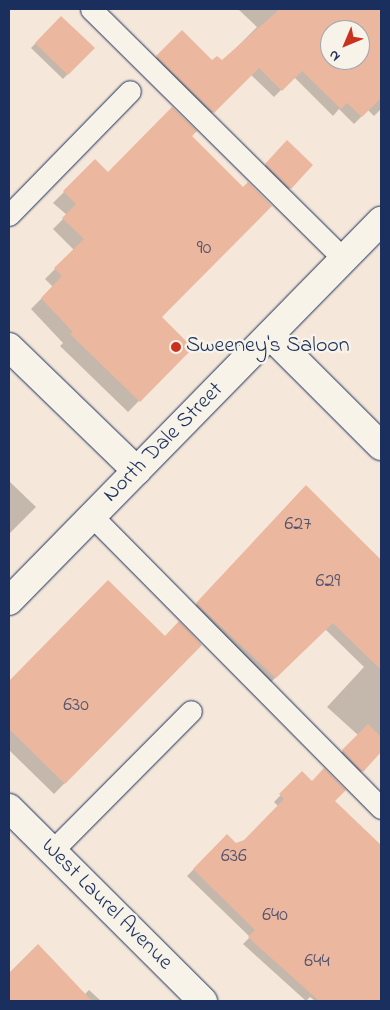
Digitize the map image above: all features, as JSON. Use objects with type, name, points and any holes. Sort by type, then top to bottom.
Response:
[{"type":"street","name":"North Dale Street","points":[[9,601],[381,221]]},
{"type":"street","points":[[270,335],[381,446]]},
{"type":"street","points":[[9,347],[137,471]]},
{"type":"street","name":"West Laurel Avenue","points":[[9,808],[204,1001]]},
{"type":"lane","points":[[91,9],[344,259]]},
{"type":"lane","points":[[9,215],[130,91]]},
{"type":"lane","points":[[92,516],[381,808]]},
{"type":"lane","points":[[52,851],[191,711]]},
{"type":"building","points":[[280,9],[381,9],[381,98],[362,117],[347,103],[341,109],[302,71],[282,91],[259,68],[214,113],[156,56],[182,30],[212,60],[217,56],[222,60]]},
{"type":"building","points":[[61,16],[95,48],[68,75],[35,43]]},
{"type":"building","points":[[172,107],[197,131],[192,136],[243,187],[248,182],[272,206],[162,317],[193,348],[140,402],[70,334],[73,332],[41,298],[62,276],[54,268],[84,239],[62,218],[76,204],[63,191],[95,159],[108,172]]},
{"type":"building","points":[[287,140],[313,165],[291,189],[265,164]]},
{"type":"building","points":[[306,485],[381,560],[381,670],[333,623],[276,678],[196,603]]},
{"type":"building","points":[[108,580],[165,636],[179,621],[202,645],[65,784],[9,729],[9,681]]},
{"type":"building","points":[[368,724],[381,737],[381,752],[363,772],[342,750]]},
{"type":"building","points":[[324,768],[346,790],[335,801],[381,845],[381,1001],[319,1001],[248,937],[255,930],[193,869],[227,834],[236,843],[244,840],[284,799],[279,794],[302,771],[312,781]]},
{"type":"building","points":[[38,944],[92,1001],[9,1001],[9,973]]},
{"type":"place","name":"Sweeney's Saloon","points":[[176,347]]}]
